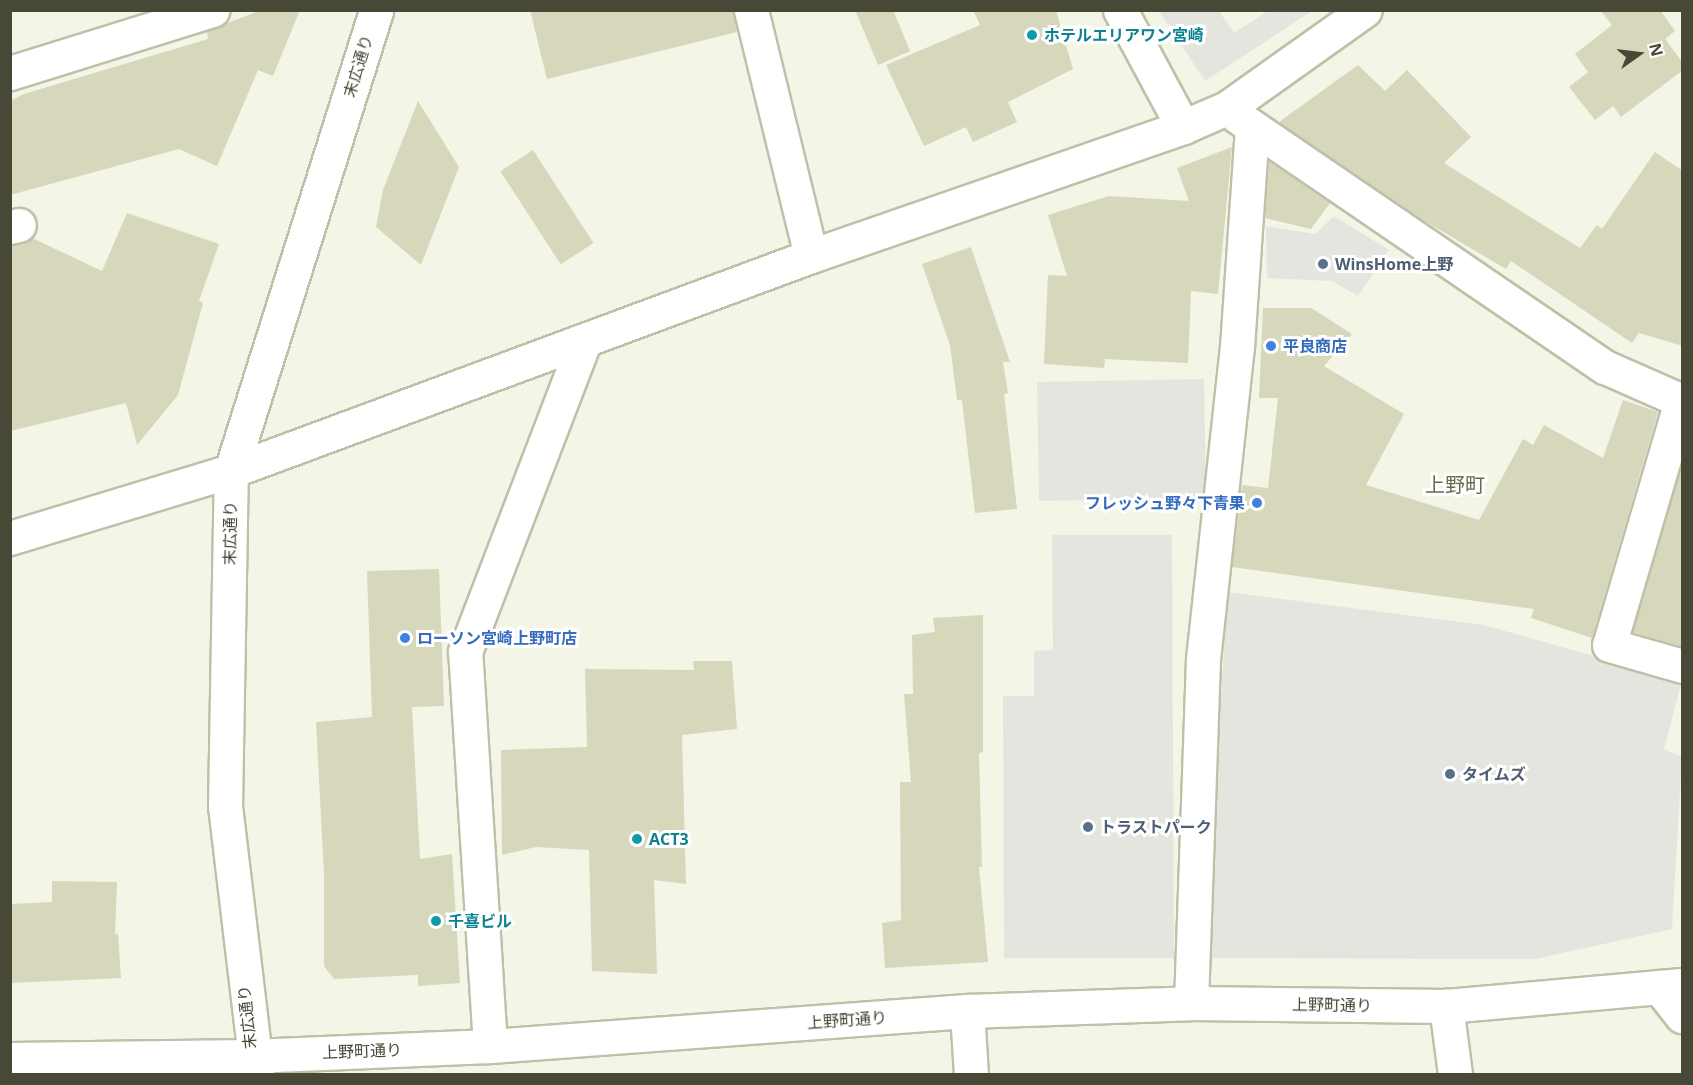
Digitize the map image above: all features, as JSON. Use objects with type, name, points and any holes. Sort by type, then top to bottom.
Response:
[{"type":"street","points":[[10,73],[212,10]]},
{"type":"street","name":"末広通り","points":[[254,1065],[225,807],[231,471],[375,10]]},
{"type":"street","points":[[751,10],[811,256]]},
{"type":"street","points":[[1120,10],[1183,127]]},
{"type":"street","points":[[10,538],[231,471],[811,256],[1183,127],[1227,108],[1365,10]]},
{"type":"street","points":[[1227,108],[1252,129],[1605,368],[1682,401],[1609,645],[1683,666]]},
{"type":"street","points":[[1191,1003],[1203,659],[1237,347],[1252,129]]},
{"type":"street","points":[[490,1046],[465,652],[585,340]]},
{"type":"street","points":[[1671,986],[1683,1016]]},
{"type":"street","name":"上野町通り","points":[[10,1059],[254,1065],[967,1011],[1191,1003],[1446,1006],[1671,986]]},
{"type":"street","points":[[1446,1006],[1455,1074]]},
{"type":"street","points":[[967,1011],[971,1074]]},
{"type":"shaded area","points":[[1159,11],[1219,11],[1234,33],[1268,11],[1312,11],[1205,81]]},
{"type":"shaded area","name":"WinsHome上野","points":[[1334,216],[1389,250],[1358,296],[1332,281],[1267,278],[1266,226],[1315,234]]},
{"type":"shaded area","points":[[1204,379],[1206,498],[1039,501],[1037,382]]},
{"type":"shaded area","name":"トラストパーク","points":[[1052,535],[1172,535],[1174,958],[1004,958],[1003,696],[1034,696],[1034,651],[1053,650]]},
{"type":"shaded area","name":"タイムズ","points":[[1227,592],[1484,625],[1682,681],[1664,749],[1682,757],[1672,929],[1535,959],[1207,958]]},
{"type":"building","points":[[261,10],[300,10],[273,76],[258,70],[217,166],[179,149],[10,195],[10,101],[24,94],[208,39],[207,31]]},
{"type":"building","points":[[530,10],[733,10],[737,32],[547,79]]},
{"type":"building","points":[[855,10],[893,10],[910,51],[878,65]]},
{"type":"building","points":[[973,10],[1056,10],[1073,69],[1008,102],[1017,122],[973,142],[966,127],[924,146],[886,65],[980,25]]},
{"type":"building","points":[[1600,10],[1660,10],[1675,31],[1665,39],[1683,63],[1683,70],[1621,117],[1613,106],[1595,120],[1569,87],[1588,72],[1575,54],[1612,25]]},
{"type":"building","points":[[1358,65],[1385,91],[1407,70],[1471,137],[1444,163],[1580,248],[1597,225],[1602,229],[1655,152],[1683,171],[1683,346],[1639,333],[1632,343],[1511,261],[1506,269],[1418,217],[1279,122]]},
{"type":"building","points":[[418,101],[459,167],[421,265],[376,227],[383,190]]},
{"type":"building","points":[[1232,147],[1218,294],[1191,291],[1188,363],[1105,359],[1104,368],[1044,364],[1048,275],[1067,276],[1048,215],[1109,196],[1189,201],[1177,168]]},
{"type":"building","points":[[533,150],[593,243],[561,264],[500,171]]},
{"type":"building","points":[[1269,161],[1330,203],[1311,229],[1265,218]]},
{"type":"building","points":[[127,213],[219,244],[199,301],[203,303],[178,395],[137,445],[126,403],[10,431],[10,245],[32,238],[102,271]]},
{"type":"building","points":[[971,247],[1010,362],[1003,362],[1008,393],[1004,394],[1017,509],[975,513],[962,400],[957,400],[950,345],[922,264]]},
{"type":"building","points":[[1263,308],[1311,308],[1352,334],[1324,366],[1404,414],[1366,485],[1479,520],[1523,439],[1533,445],[1544,425],[1603,458],[1623,400],[1658,412],[1592,638],[1531,618],[1534,609],[1232,567],[1242,485],[1268,488],[1278,398],[1259,398]]},
{"type":"building","points":[[1683,462],[1683,647],[1632,632]]},
{"type":"building","points":[[439,569],[444,706],[412,707],[420,859],[452,854],[460,983],[418,986],[418,975],[334,979],[324,966],[324,874],[316,722],[372,717],[367,571]]},
{"type":"building","points":[[983,615],[983,752],[979,753],[982,867],[979,867],[988,962],[885,968],[882,923],[901,920],[900,782],[911,782],[904,694],[913,694],[912,635],[935,632],[933,618]]},
{"type":"building","points":[[693,661],[732,661],[737,729],[682,735],[686,884],[654,880],[657,974],[592,971],[589,850],[536,847],[502,855],[501,750],[587,747],[585,669],[694,670]]},
{"type":"building","points":[[52,881],[117,882],[115,934],[118,934],[121,978],[10,983],[10,904],[52,902]]},
{"type":"place","name":"ホテルエリアワン宮崎","points":[[1032,35]]},
{"type":"place","name":"WinsHome上野","points":[[1323,264]]},
{"type":"place","name":"平良商店","points":[[1271,346]]},
{"type":"place","name":"フレッシュ野々下青果","points":[[1257,503]]},
{"type":"place","name":"ローソン宮崎上野町店","points":[[405,638]]},
{"type":"place","name":"タイムズ","points":[[1450,774]]},
{"type":"place","name":"トラストパーク","points":[[1088,827]]},
{"type":"place","name":"ACT3","points":[[637,839]]},
{"type":"place","name":"千喜ビル","points":[[436,921]]},
{"type":"district","name":"上野町","points":[[1455,484]]}]
